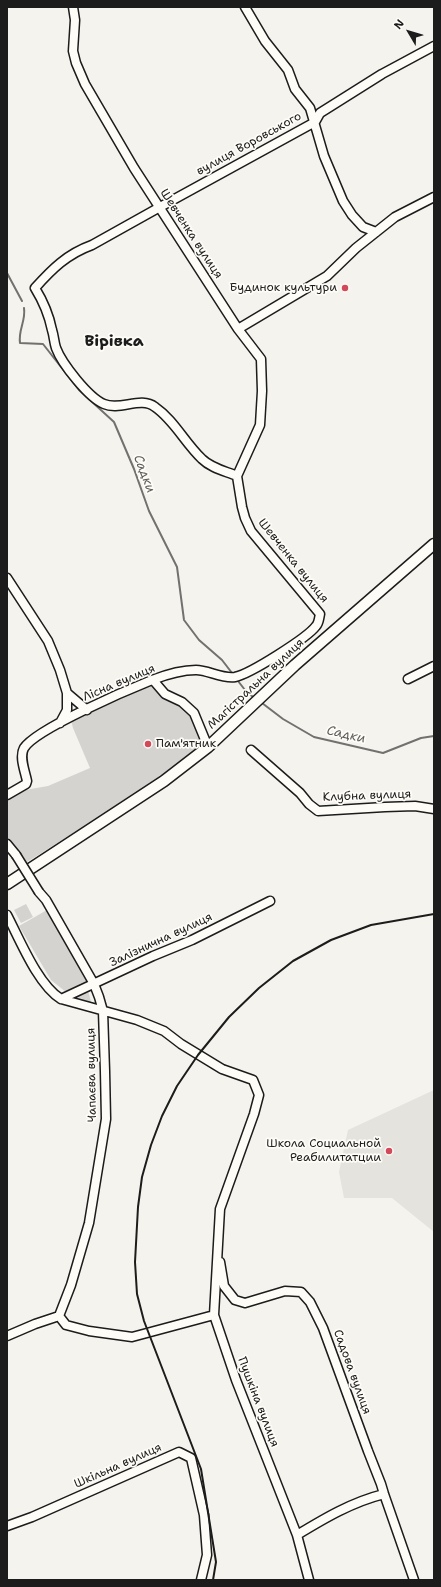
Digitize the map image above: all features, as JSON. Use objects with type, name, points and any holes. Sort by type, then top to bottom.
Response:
[{"type":"main road","name":"Магістральна вулиця","points":[[7,884],[164,781],[208,747],[295,665],[434,544]]},
{"type":"street","name":"Шевченка вулиця","points":[[73,7],[75,20],[73,51],[76,63],[85,84],[134,168],[238,329],[261,359],[262,391],[260,425],[237,476],[245,518],[251,531],[320,614]]},
{"type":"street","points":[[245,7],[265,41],[288,70],[295,89],[310,108],[324,156],[343,201],[352,215],[363,227],[376,232]]},
{"type":"street","name":"вулиця Воровського","points":[[237,476],[203,460],[163,413],[153,405],[142,403],[106,405],[92,398],[58,353],[49,318],[42,299],[35,288],[50,271],[67,256],[92,246],[315,122],[320,113],[382,74],[434,46]]},
{"type":"street","points":[[310,108],[320,113]]},
{"type":"street","points":[[238,329],[327,276],[356,248],[395,217],[434,197]]},
{"type":"street","points":[[7,578],[48,640],[60,670],[67,693],[67,710],[60,723]]},
{"type":"street","name":"Лісна вулиця","points":[[7,795],[26,784],[27,781],[22,758],[23,750],[30,741],[46,729],[152,680],[172,674],[197,670],[216,675],[234,677],[270,660],[298,641],[317,625],[320,614]]},
{"type":"street","points":[[408,680],[434,666]]},
{"type":"street","points":[[152,680],[165,694],[182,702],[194,713],[208,747]]},
{"type":"street","points":[[67,693],[87,710]]},
{"type":"street","name":"Клубна вулиця","points":[[251,750],[300,793],[309,804],[318,810],[392,806],[415,806],[434,809]]},
{"type":"street","name":"Чапаєва вулиця","points":[[7,844],[46,900],[94,984],[103,1011],[106,1120],[89,1223],[71,1285],[60,1316]]},
{"type":"street","name":"Залізнична вулиця","points":[[61,999],[153,956],[192,940],[270,901]]},
{"type":"street","points":[[7,916],[41,978],[54,994],[61,999],[103,1011]]},
{"type":"street","name":"Пушкіна вулиця","points":[[103,1011],[137,1020],[164,1031],[181,1044],[222,1069],[253,1080],[258,1095],[254,1114],[220,1209],[214,1315],[236,1380],[297,1534],[309,1580]]},
{"type":"street","name":"Садова вулиця","points":[[218,1249],[224,1286],[235,1300],[245,1304],[285,1291],[293,1291],[301,1292],[310,1302],[326,1335],[381,1484],[414,1580]]},
{"type":"street","points":[[7,1336],[35,1324],[60,1316],[66,1325],[89,1331],[132,1337],[214,1315]]},
{"type":"street","name":"Шкільна вулиця","points":[[7,1526],[32,1517],[179,1452],[191,1458],[204,1516],[207,1555],[201,1580]]},
{"type":"street","points":[[297,1534],[347,1507],[365,1499],[384,1494]]},
{"type":"shaded area","points":[[149,684],[154,684],[191,714],[204,745],[161,778],[27,862],[7,838],[7,798],[25,790],[48,786],[90,768],[71,720]]},
{"type":"shaded area","points":[[26,904],[33,917],[21,923],[14,910]]},
{"type":"shaded area","points":[[47,910],[87,982],[66,992],[51,980],[19,926]]},
{"type":"shaded area","points":[[88,990],[92,1006],[68,999]]},
{"type":"shaded area","name":"Школа Социальной Реабилитатции","points":[[434,1090],[434,1232],[392,1198],[344,1198],[339,1172],[348,1130]]},
{"type":"waterway","name":"Садки","points":[[7,273],[22,301]]},
{"type":"waterway","name":"Садки","points":[[24,308],[20,343],[43,344],[79,390],[114,422],[134,469],[149,511],[177,567],[184,620],[199,640],[222,660],[232,673]]},
{"type":"waterway","name":"Садки","points":[[238,681],[253,697]]},
{"type":"waterway","name":"Садки","points":[[262,703],[283,719],[314,737],[383,753],[421,738],[434,736]]},
{"type":"railway","points":[[213,1580],[216,1562],[201,1469],[144,1321],[137,1294],[135,1262],[138,1207],[142,1177],[151,1145],[162,1116],[177,1086],[198,1055],[229,1017],[259,988],[293,961],[331,940],[371,925],[434,914]]},
{"type":"place","name":"Будинок культури","points":[[345,288]]},
{"type":"place","name":"Пам'ятник","points":[[148,744]]},
{"type":"place","name":"Школа Социальной Реабилитатции","points":[[389,1151]]},
{"type":"district","name":"Вірівка","points":[[114,342]]}]
